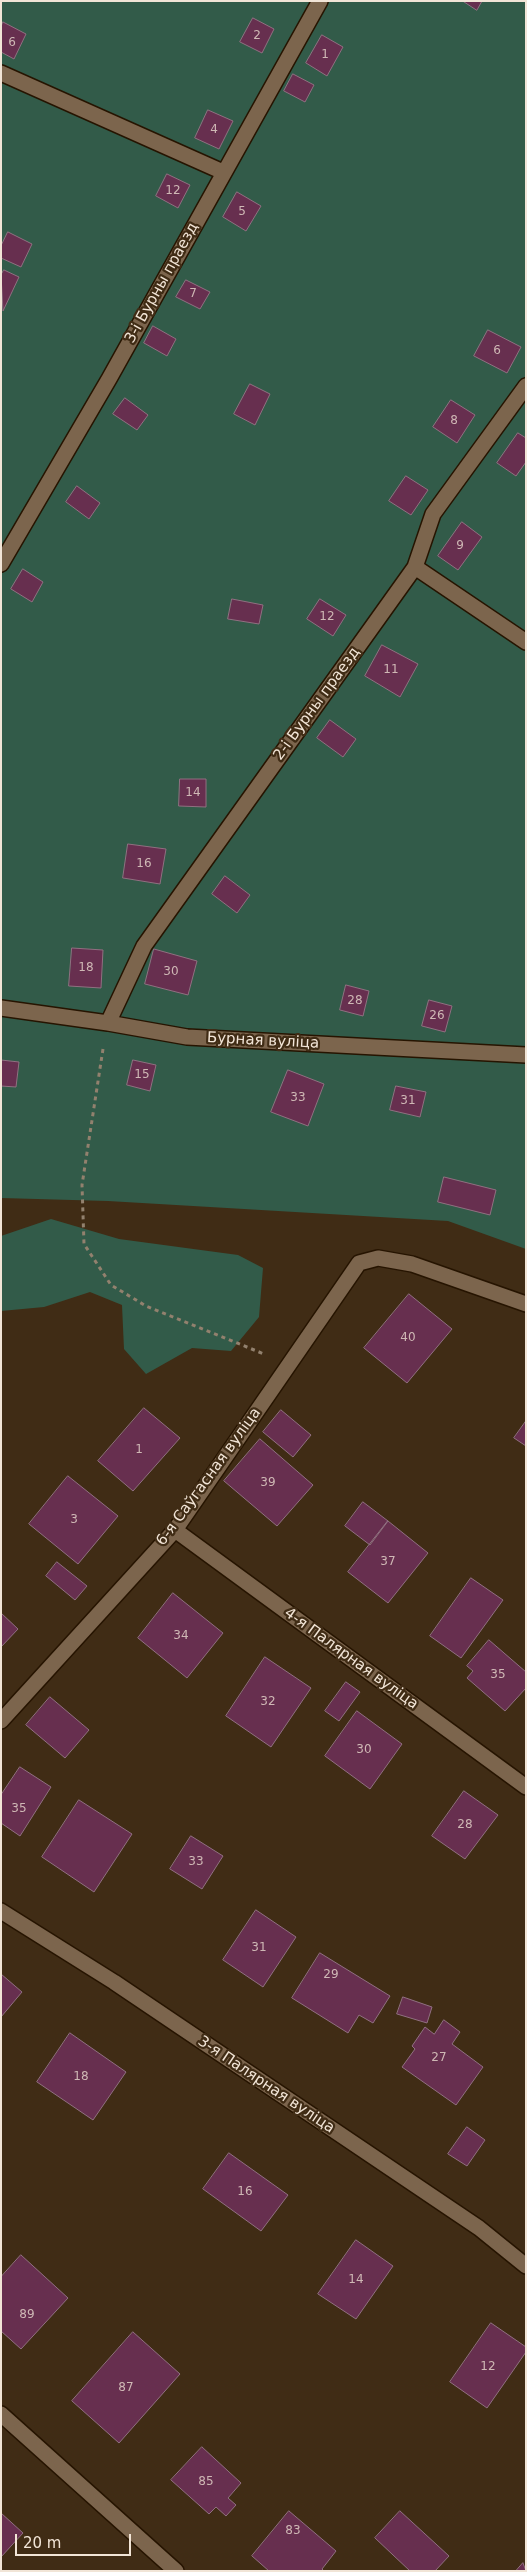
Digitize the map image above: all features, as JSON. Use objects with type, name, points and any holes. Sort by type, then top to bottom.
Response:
[{"type":"street","name":"3-і Бурны праезд","points":[[1,564],[109,379],[320,1]]},
{"type":"street","points":[[1,73],[223,172]]},
{"type":"street","name":"2-і Бурны праезд","points":[[108,1023],[144,946],[415,567],[433,514],[526,386]]},
{"type":"street","points":[[415,567],[526,642]]},
{"type":"street","name":"Бурная вуліца","points":[[1,1008],[108,1023],[187,1037],[526,1055]]},
{"type":"street","name":"6-я Саўгасная вуліца","points":[[1,1721],[175,1530],[359,1263],[378,1258],[412,1264],[526,1304]]},
{"type":"street","name":"4-я Палярная вуліца","points":[[175,1530],[526,1787]]},
{"type":"street","name":"3-я Палярная вуліца","points":[[1,1911],[114,1982],[470,2223],[526,2266]]},
{"type":"street","points":[[1,2414],[176,2571]]},
{"type":"path","points":[[108,1023],[82,1185],[84,1244],[111,1285],[146,1306],[265,1354]]},
{"type":"green space","points":[[1,1],[526,1],[526,1249],[448,1221],[108,1201],[1,1198]]},
{"type":"green space","points":[[51,1219],[119,1239],[238,1255],[263,1268],[259,1317],[231,1351],[192,1348],[146,1374],[124,1349],[122,1305],[90,1292],[44,1307],[1,1311],[1,1236]]},
{"type":"building","points":[[463,1],[482,1],[477,10]]},
{"type":"building","points":[[253,18],[274,29],[262,53],[240,42]]},
{"type":"building","points":[[3,22],[26,34],[14,59],[1,52],[1,27]]},
{"type":"building","points":[[322,35],[343,47],[327,76],[306,63]]},
{"type":"building","points":[[293,74],[314,85],[305,102],[284,91]]},
{"type":"building","points":[[208,110],[233,121],[219,149],[195,138]]},
{"type":"building","points":[[167,174],[190,185],[178,208],[156,196]]},
{"type":"building","points":[[237,192],[261,206],[246,231],[223,217]]},
{"type":"building","points":[[8,232],[32,244],[21,267],[1,258],[1,246]]},
{"type":"building","points":[[4,270],[19,277],[3,311],[1,275]]},
{"type":"building","points":[[186,280],[210,292],[200,309],[176,297]]},
{"type":"building","points":[[153,326],[176,339],[167,356],[144,343]]},
{"type":"building","points":[[488,330],[521,347],[507,373],[474,356]]},
{"type":"building","points":[[250,384],[270,394],[255,425],[234,414]]},
{"type":"building","points":[[125,398],[148,415],[137,430],[113,414]]},
{"type":"building","points":[[451,400],[475,415],[457,443],[433,427]]},
{"type":"building","points":[[518,433],[526,438],[526,462],[516,476],[497,463]]},
{"type":"building","points":[[406,476],[428,490],[411,515],[389,501]]},
{"type":"building","points":[[77,486],[100,503],[89,519],[66,502]]},
{"type":"building","points":[[462,522],[482,537],[458,570],[438,556]]},
{"type":"building","points":[[23,569],[43,582],[32,602],[11,589]]},
{"type":"building","points":[[232,599],[263,605],[259,624],[228,619]]},
{"type":"building","points":[[320,599],[346,615],[333,636],[307,619]]},
{"type":"building","points":[[382,645],[418,664],[400,697],[365,676]]},
{"type":"building","points":[[330,720],[356,739],[343,757],[317,738]]},
{"type":"building","points":[[180,779],[206,779],[206,807],[179,806]]},
{"type":"building","points":[[128,844],[166,849],[160,884],[123,878]]},
{"type":"building","points":[[225,876],[250,895],[237,913],[212,894]]},
{"type":"building","points":[[72,948],[103,950],[101,988],[69,986]]},
{"type":"building","points":[[154,949],[197,961],[188,995],[145,984]]},
{"type":"building","points":[[346,985],[369,991],[363,1016],[340,1010]]},
{"type":"building","points":[[429,1000],[452,1006],[445,1032],[422,1026]]},
{"type":"building","points":[[1,1060],[19,1062],[16,1087],[1,1086]]},
{"type":"building","points":[[133,1060],[156,1065],[150,1091],[127,1085]]},
{"type":"building","points":[[288,1070],[324,1084],[308,1126],[271,1112]]},
{"type":"building","points":[[396,1086],[426,1092],[420,1117],[390,1110]]},
{"type":"building","points":[[444,1177],[496,1190],[490,1215],[438,1202]]},
{"type":"building","points":[[409,1294],[452,1329],[407,1383],[364,1348]]},
{"type":"building","points":[[144,1408],[180,1438],[133,1491],[98,1461]]},
{"type":"building","points":[[281,1410],[311,1435],[293,1457],[263,1432]]},
{"type":"building","points":[[526,1421],[526,1446],[514,1438]]},
{"type":"building","points":[[260,1439],[313,1485],[277,1526],[224,1481]]},
{"type":"building","points":[[68,1476],[118,1516],[78,1564],[29,1524]]},
{"type":"building","points":[[363,1502],[388,1521],[370,1545],[345,1526]]},
{"type":"building","points":[[388,1521],[428,1553],[388,1603],[348,1572]]},
{"type":"building","points":[[57,1562],[87,1586],[75,1600],[46,1576]]},
{"type":"building","points":[[471,1578],[503,1600],[461,1658],[430,1636]]},
{"type":"building","points":[[173,1593],[223,1633],[187,1678],[138,1638]]},
{"type":"building","points":[[1,1613],[18,1629],[1,1647]]},
{"type":"building","points":[[489,1640],[526,1672],[526,1688],[505,1711],[467,1678],[473,1671],[467,1666]]},
{"type":"building","points":[[265,1657],[311,1688],[271,1747],[226,1716]]},
{"type":"building","points":[[346,1682],[360,1692],[339,1721],[325,1711]]},
{"type":"building","points":[[50,1697],[89,1730],[65,1758],[26,1725]]},
{"type":"building","points":[[357,1711],[402,1744],[370,1789],[325,1756]]},
{"type":"building","points":[[20,1767],[51,1787],[20,1836],[1,1823],[1,1795]]},
{"type":"building","points":[[464,1791],[498,1815],[465,1859],[432,1836]]},
{"type":"building","points":[[79,1800],[132,1834],[94,1892],[42,1857]]},
{"type":"building","points":[[191,1836],[223,1856],[202,1889],[170,1869]]},
{"type":"building","points":[[256,1910],[296,1937],[263,1987],[223,1960]]},
{"type":"building","points":[[320,1953],[390,1996],[373,2023],[359,2015],[348,2033],[292,1998]]},
{"type":"building","points":[[1,1974],[22,1992],[1,2017]]},
{"type":"building","points":[[403,1997],[432,2007],[427,2023],[397,2014]]},
{"type":"building","points":[[444,2020],[460,2032],[452,2044],[483,2067],[456,2105],[402,2067],[415,2049],[412,2046],[425,2027],[434,2034]]},
{"type":"building","points":[[70,2033],[126,2072],[93,2120],[37,2082]]},
{"type":"building","points":[[467,2127],[485,2140],[467,2166],[448,2154]]},
{"type":"building","points":[[229,2153],[288,2195],[261,2231],[203,2189]]},
{"type":"building","points":[[356,2240],[393,2266],[356,2319],[318,2294]]},
{"type":"building","points":[[21,2255],[68,2298],[21,2349],[1,2331],[1,2277]]},
{"type":"building","points":[[491,2323],[526,2347],[526,2352],[487,2408],[450,2382]]},
{"type":"building","points":[[133,2332],[180,2374],[119,2443],[72,2401]]},
{"type":"building","points":[[202,2447],[241,2483],[228,2498],[236,2505],[226,2516],[216,2507],[209,2514],[171,2480]]},
{"type":"building","points":[[289,2511],[336,2551],[322,2569],[324,2571],[269,2571],[252,2556]]},
{"type":"building","points":[[400,2511],[449,2556],[435,2571],[410,2571],[375,2538]]},
{"type":"building","points":[[1,2513],[23,2533],[1,2557]]},
{"type":"building","points":[[523,2563],[526,2571],[516,2571]]}]
